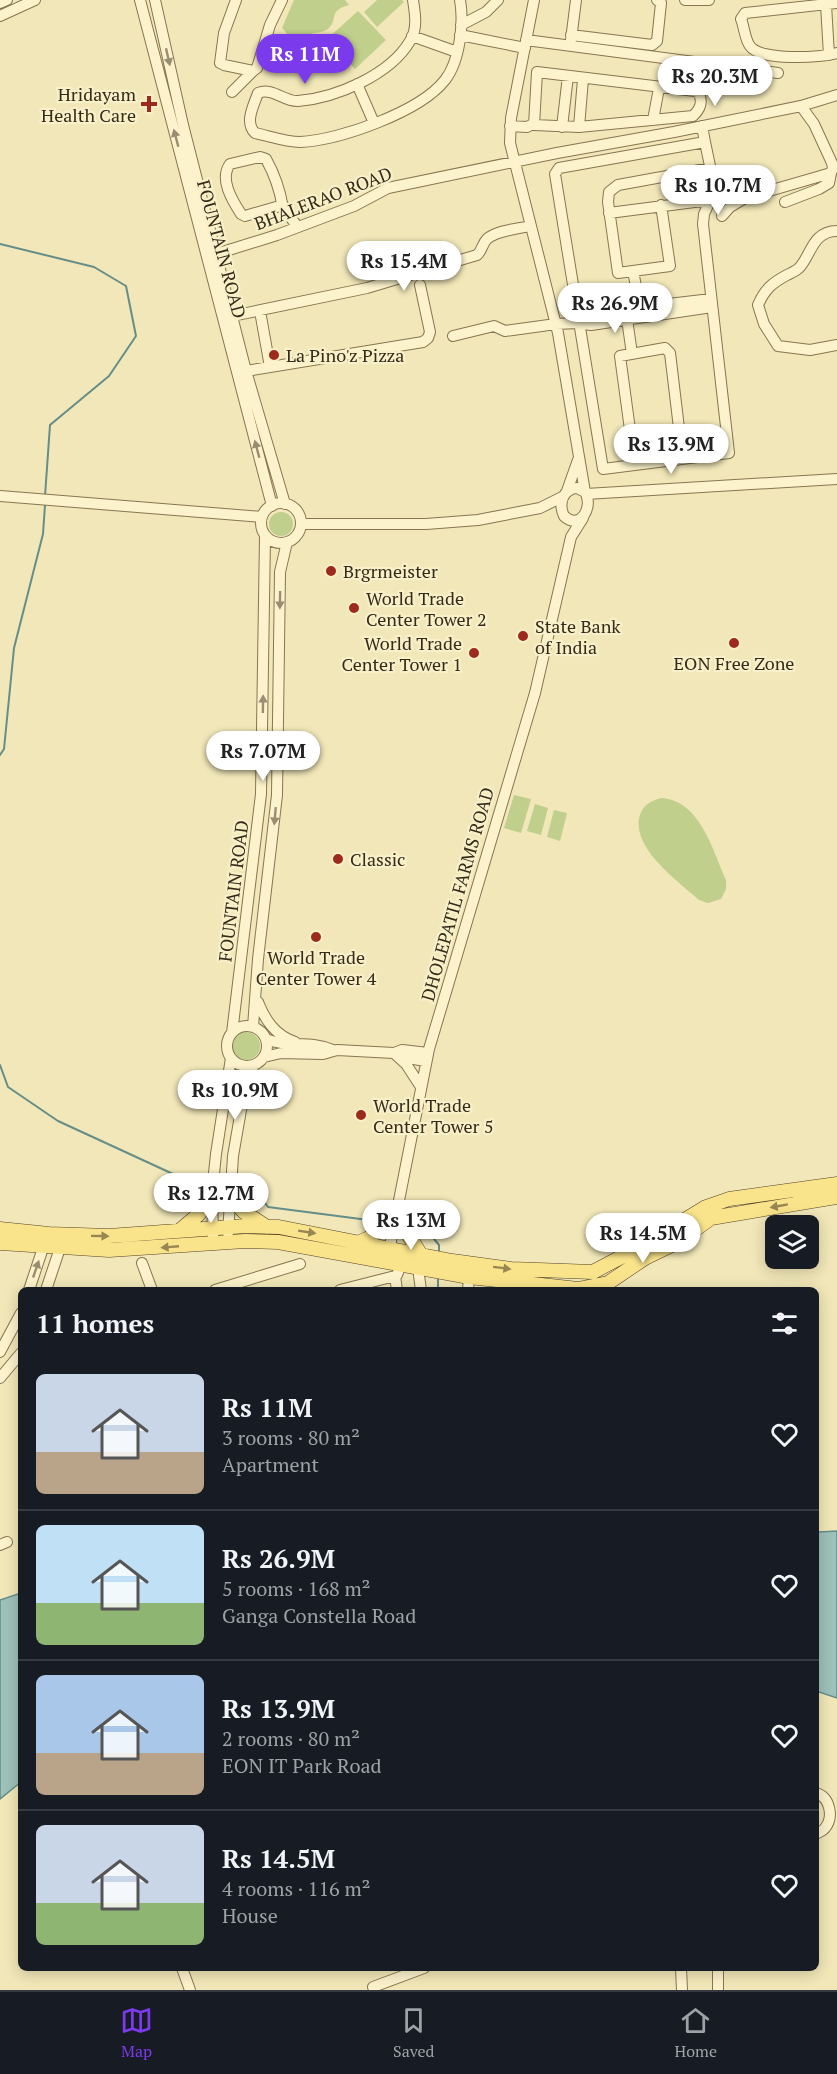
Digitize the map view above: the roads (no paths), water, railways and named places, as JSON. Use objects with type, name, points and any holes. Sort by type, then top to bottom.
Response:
[{"type":"main road","points":[[0,1243],[109,1250],[228,1242],[278,1242],[393,1263],[593,1272],[642,1246],[706,1207],[729,1199],[837,1184]]},
{"type":"main road","points":[[179,1231],[199,1214],[213,1187]]},
{"type":"main road","points":[[230,1189],[244,1212],[267,1227]]},
{"type":"main road","points":[[588,1287],[608,1283],[645,1258],[678,1242],[711,1218],[837,1197]]},
{"type":"main road","points":[[360,1242],[369,1238],[397,1211],[409,1236],[435,1265],[468,1284],[538,1287]]},
{"type":"main road","points":[[0,1229],[49,1234],[108,1236],[267,1227],[360,1242],[393,1263],[435,1265]]},
{"type":"street","points":[[0,3],[7,0]]},
{"type":"street","points":[[0,16],[35,0]]},
{"type":"street","name":"FOUNTAIN ROAD","points":[[140,0],[272,506]]},
{"type":"street","name":"FOUNTAIN ROAD","points":[[155,0],[183,125],[246,371],[285,504],[300,516],[301,525],[298,534],[287,542],[280,572],[277,795],[253,1027]]},
{"type":"street","points":[[236,0],[224,33],[220,63],[254,71]]},
{"type":"street","points":[[232,92],[257,68],[270,25],[282,0]]},
{"type":"street","points":[[413,0],[416,20],[411,40],[396,60],[365,81],[333,94],[296,101],[264,91],[258,93],[249,121],[250,128],[255,133],[298,142],[337,137],[405,109],[430,93],[446,79],[457,52],[461,30],[460,0]]},
{"type":"street","points":[[461,30],[498,0]]},
{"type":"street","points":[[534,0],[510,122],[514,163],[556,324],[579,459],[589,500],[585,513]]},
{"type":"street","points":[[571,40],[576,0]]},
{"type":"street","points":[[461,30],[525,44],[571,40],[652,45],[657,41],[661,3],[657,0]]},
{"type":"street","points":[[685,0],[709,0]]},
{"type":"street","points":[[831,4],[833,54],[793,57],[758,52],[750,46],[741,19],[745,13],[831,4]]},
{"type":"street","points":[[412,36],[457,52]]},
{"type":"street","points":[[571,40],[778,73]]},
{"type":"street","points":[[510,122],[528,120],[532,125],[579,127],[693,116],[701,106],[699,93],[695,91],[537,72],[532,125]]},
{"type":"street","points":[[562,127],[568,76]]},
{"type":"street","points":[[579,127],[584,79]]},
{"type":"street","points":[[357,84],[374,123]]},
{"type":"street","points":[[653,120],[659,88]]},
{"type":"street","name":"BHALERAO ROAD","points":[[216,254],[354,206],[388,188],[801,106],[837,95]]},
{"type":"street","points":[[785,202],[824,186],[831,180],[833,168],[814,124],[801,106]]},
{"type":"street","points":[[702,126],[715,190],[704,214],[703,224],[729,453],[603,469],[555,174],[559,168],[705,142]]},
{"type":"street","points":[[283,205],[245,216],[241,214],[226,183],[226,169],[230,164],[260,157],[266,159],[277,181],[283,205],[298,227]]},
{"type":"street","points":[[661,205],[670,266],[618,273],[609,213],[608,196],[612,188],[711,168]]},
{"type":"street","points":[[722,216],[730,207],[746,198],[831,173]]},
{"type":"street","points":[[609,213],[710,200]]},
{"type":"street","points":[[232,316],[367,288],[477,255],[481,252],[485,241],[493,235],[530,226]]},
{"type":"street","points":[[837,231],[831,231],[812,243],[798,270],[772,283],[758,304],[764,324],[778,346],[810,350],[837,345]]},
{"type":"street","points":[[633,271],[640,307]]},
{"type":"street","points":[[246,371],[423,342],[428,338],[430,332],[420,285]]},
{"type":"street","points":[[627,314],[640,307],[711,303]]},
{"type":"street","points":[[453,336],[494,326],[506,331],[556,324],[591,325],[627,314],[711,303]]},
{"type":"street","points":[[260,311],[270,367]]},
{"type":"street","points":[[627,314],[632,354]]},
{"type":"street","points":[[665,348],[669,350],[680,424],[678,431],[634,438],[629,435],[620,356],[632,354],[665,348]]},
{"type":"street","points":[[564,516],[561,507],[579,459]]},
{"type":"street","points":[[301,525],[444,523],[478,520],[540,508],[577,488],[586,493],[837,479]]},
{"type":"street","points":[[540,508],[575,521],[614,491]]},
{"type":"street","points":[[0,496],[262,518],[272,506],[285,504]]},
{"type":"street","name":"DHOLEPATIL FARMS ROAD","points":[[393,1263],[397,1211],[427,1057],[535,693],[571,537],[585,513]]},
{"type":"street","name":"DHOLEPATIL FARMS ROAD","points":[[564,516],[571,537]]},
{"type":"street","name":"FOUNTAIN ROAD","points":[[213,1243],[213,1187],[231,1058],[227,1047],[232,1034],[261,794],[265,536],[261,527],[262,518]]},
{"type":"street","points":[[265,536],[277,543],[287,542]]},
{"type":"street","points":[[256,997],[262,1014],[273,1029],[288,1039],[301,1043]]},
{"type":"street","points":[[232,1034],[242,1027],[253,1027],[261,1032],[266,1039],[267,1048],[264,1057]]},
{"type":"street","points":[[266,1039],[280,1043],[320,1045],[333,1050],[397,1055],[402,1050],[427,1057]]},
{"type":"street","points":[[228,1242],[233,1156],[245,1087],[254,1065],[264,1057],[281,1053],[323,1054],[333,1050]]},
{"type":"street","points":[[397,1055],[420,1088]]},
{"type":"street","points":[[231,1058],[239,1065],[254,1065]]},
{"type":"street","points":[[30,1287],[49,1234]]},
{"type":"street","points":[[47,1287],[65,1234]]},
{"type":"street","points":[[142,1263],[151,1287]]},
{"type":"street","points":[[347,1287],[393,1263],[397,1287]]},
{"type":"street","points":[[225,1287],[300,1264]]},
{"type":"street","points":[[423,1287],[435,1265]]},
{"type":"street","points":[[0,1352],[18,1319]]},
{"type":"street","points":[[0,1378],[18,1357]]},
{"type":"street","points":[[819,1795],[826,1799],[829,1805],[830,1817],[825,1828],[819,1832]]},
{"type":"street","points":[[183,1971],[190,1990]]},
{"type":"street","points":[[373,1987],[416,1971]]},
{"type":"street","points":[[681,1971],[682,1990]]},
{"type":"street","points":[[718,1971],[718,1990]]},
{"type":"water","points":[[837,1531],[837,1698],[819,1692],[819,1532]]},
{"type":"water","points":[[18,1594],[18,1784],[0,1799],[0,1600]]},
{"type":"waterway","points":[[0,244],[94,267],[126,286],[136,336],[109,376],[50,425],[45,496]]},
{"type":"waterway","points":[[0,755],[4,749],[14,648],[43,534],[45,505]]},
{"type":"waterway","points":[[0,1065],[8,1087],[58,1121],[197,1185],[209,1187]]},
{"type":"waterway","points":[[235,1190],[257,1192],[268,1207],[376,1221]]},
{"type":"waterway","points":[[407,1222],[421,1223],[439,1245],[439,1254]]},
{"type":"waterway","points":[[438,1278],[438,1287]]},
{"type":"place","name":"Hridayam Health Care","points":[[149,104]]},
{"type":"place","name":"La Pino'z Pizza","points":[[274,355]]},
{"type":"place","name":"Brgrmeister","points":[[331,571]]},
{"type":"place","name":"World Trade Center Tower 2","points":[[354,608]]},
{"type":"place","name":"State Bank of India","points":[[523,636]]},
{"type":"place","name":"EON Free Zone","points":[[734,643]]},
{"type":"place","name":"World Trade Center Tower 1","points":[[474,653]]},
{"type":"place","name":"Classic","points":[[338,859]]},
{"type":"place","name":"World Trade Center Tower 4","points":[[316,937]]},
{"type":"place","name":"World Trade Center Tower 5","points":[[361,1115]]}]
